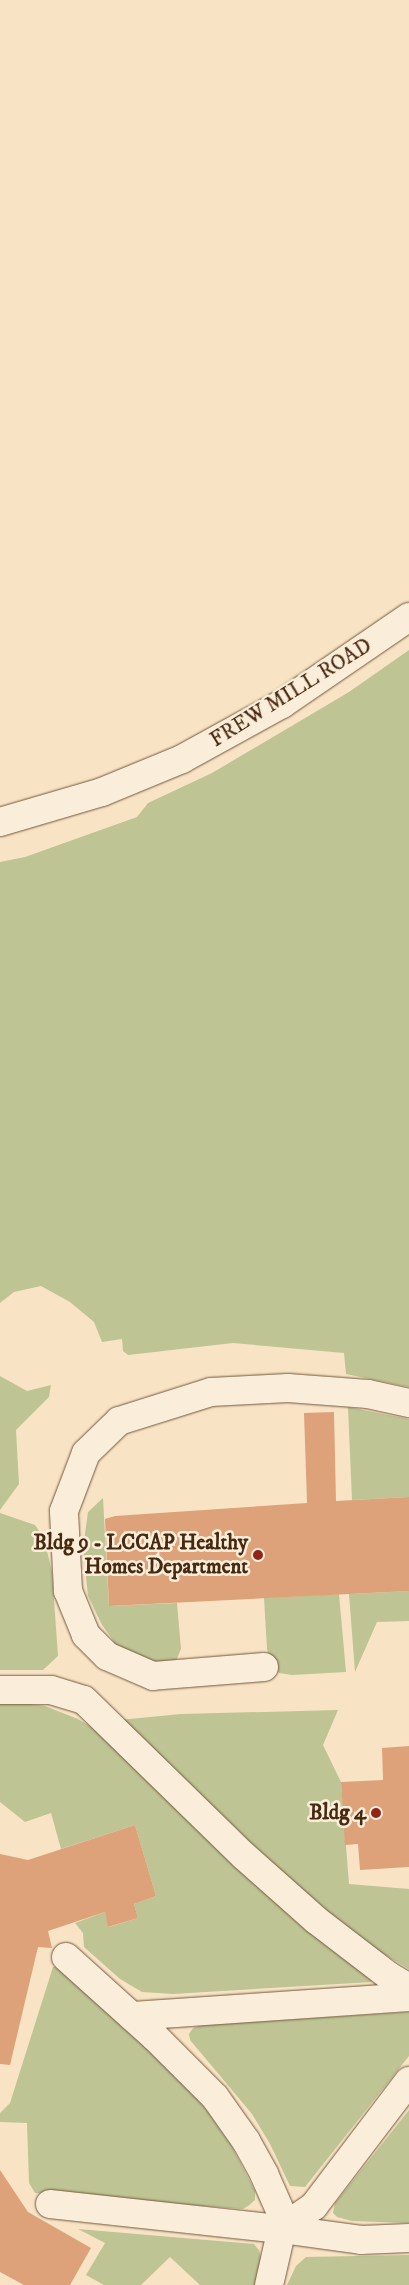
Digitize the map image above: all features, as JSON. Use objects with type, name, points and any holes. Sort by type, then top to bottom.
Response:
[{"type":"street","name":"FREW MILL ROAD","points":[[0,822],[102,792],[190,755],[282,704],[409,617]]},
{"type":"street","points":[[264,1666],[153,1676],[107,1656],[86,1635],[68,1591],[64,1511],[86,1453],[120,1421],[211,1392],[288,1388],[368,1394],[409,1403]]},
{"type":"street","points":[[0,1690],[52,1690],[84,1700],[265,1875],[316,1920],[389,1976],[409,1988]]},
{"type":"street","points":[[66,1958],[132,2016],[215,2097],[246,2141],[264,2174],[282,2215],[269,2285]]},
{"type":"street","points":[[132,2016],[409,1997]]},
{"type":"street","points":[[281,2228],[314,2206],[409,2081]]},
{"type":"street","points":[[50,2204],[281,2228],[361,2240],[409,2238]]},
{"type":"green space","points":[[409,650],[409,1387],[346,1374],[344,1353],[233,1343],[128,1355],[123,1351],[122,1339],[102,1342],[94,1322],[70,1302],[41,1286],[14,1292],[0,1303],[0,862],[25,857],[137,817],[148,803],[212,773],[349,692]]},
{"type":"green space","points":[[0,1376],[27,1391],[51,1385],[49,1397],[16,1430],[19,1484],[0,1510]]},
{"type":"green space","points":[[348,1407],[409,1419],[409,1497],[352,1500]]},
{"type":"green space","points":[[103,1498],[109,1606],[177,1603],[181,1649],[176,1661],[162,1669],[115,1646],[88,1596],[83,1548],[88,1512]]},
{"type":"green space","points":[[0,1513],[35,1525],[44,1538],[52,1572],[58,1656],[43,1670],[0,1670]]},
{"type":"green space","points":[[409,1591],[409,1621],[377,1622],[355,1672],[349,1594]]},
{"type":"green space","points":[[339,1594],[346,1672],[292,1675],[279,1673],[271,1663],[267,1649],[264,1598]]},
{"type":"green space","points":[[0,1700],[45,1706],[78,1719],[116,1742],[367,1973],[372,1982],[173,1994],[142,1992],[120,1979],[84,1947],[83,1933],[75,1923],[105,1912],[109,1927],[138,1918],[134,1904],[156,1896],[135,1825],[61,1849],[51,1813],[25,1822],[0,1802]]},
{"type":"green space","points":[[338,1710],[323,1745],[341,1782],[349,1884],[409,1889],[409,1969],[365,1943],[307,1902],[119,1720],[181,1714]]},
{"type":"green space","points":[[53,1967],[60,1967],[136,2036],[198,2098],[231,2145],[255,2191],[255,2200],[248,2206],[243,2209],[35,2193],[29,2183],[27,2123],[0,2122],[0,2113],[10,2103]]},
{"type":"green space","points":[[409,2012],[409,2056],[305,2187],[290,2186],[270,2144],[252,2114],[190,2040],[189,2034],[193,2028],[202,2025]]},
{"type":"green space","points":[[409,2110],[409,2223],[352,2221],[337,2217],[333,2213],[335,2203]]},
{"type":"green space","points":[[78,2229],[254,2244],[259,2250],[262,2261],[256,2285],[200,2285],[170,2257],[141,2285],[104,2285],[86,2275],[105,2243]]},
{"type":"green space","points":[[409,2255],[409,2285],[287,2285],[296,2266],[306,2257]]},
{"type":"building","name":"Bldg 9 - LCCAP Healthy Homes Department","points":[[334,1412],[336,1501],[409,1497],[409,1591],[109,1606],[105,1519],[115,1516],[307,1503],[304,1413]]},
{"type":"building","name":"Bldg 4","points":[[409,1746],[409,1867],[360,1870],[358,1844],[345,1845],[341,1782],[383,1780],[382,1748]]},
{"type":"building","points":[[135,1825],[156,1896],[134,1904],[138,1918],[108,1927],[105,1912],[48,1931],[52,1948],[38,1947],[10,2065],[0,2064],[0,1854],[28,1860]]},
{"type":"building","points":[[0,2170],[28,2212],[91,2248],[70,2285],[24,2285],[0,2272]]},
{"type":"place","name":"Bldg 9 - LCCAP Healthy Homes Department","points":[[258,1555]]},
{"type":"place","name":"Bldg 4","points":[[376,1813]]}]
